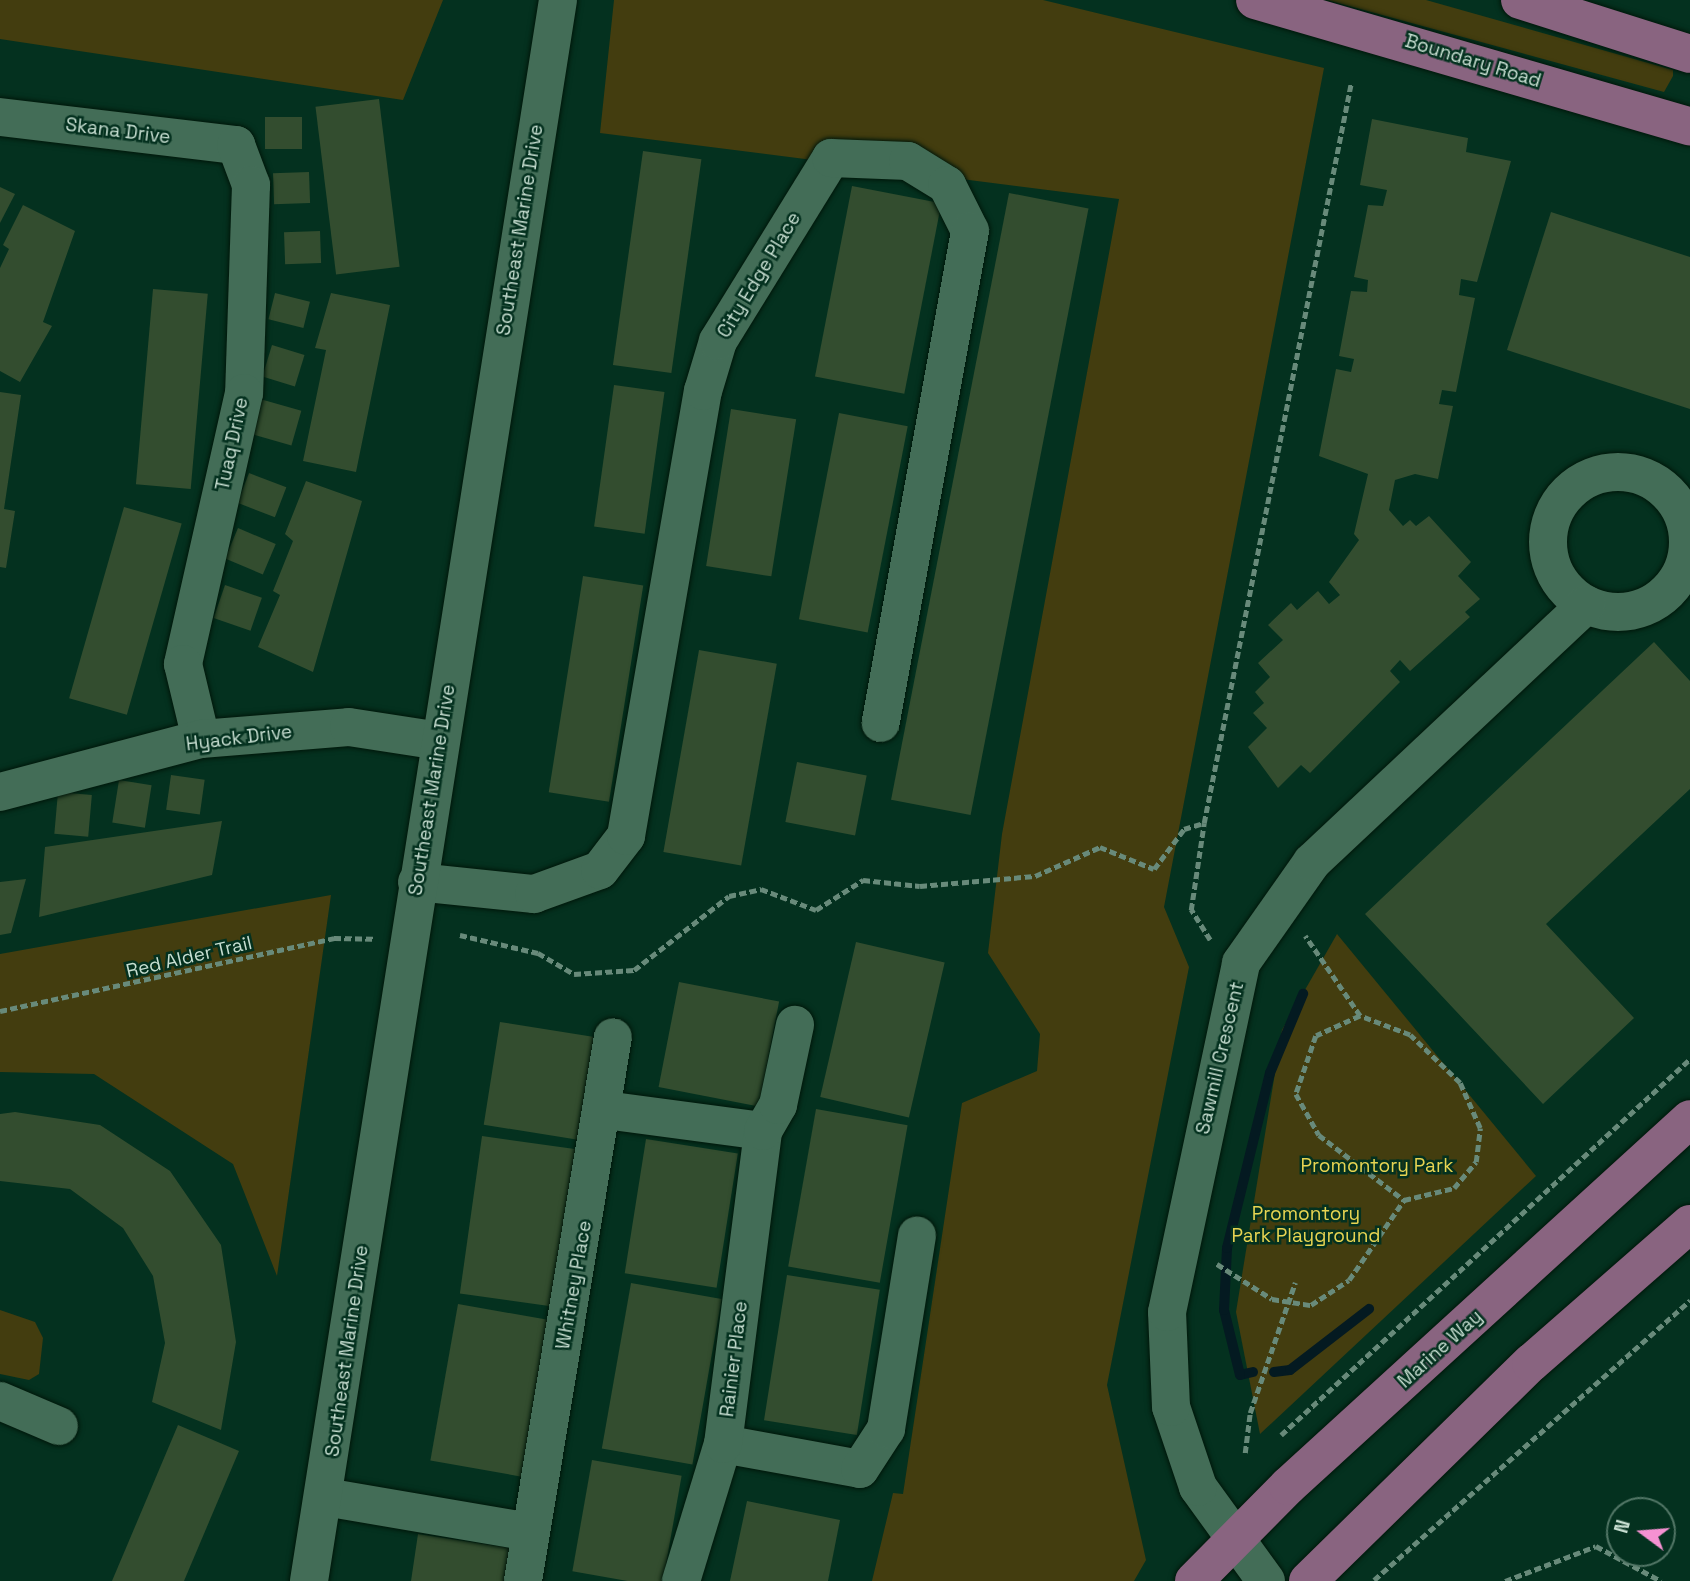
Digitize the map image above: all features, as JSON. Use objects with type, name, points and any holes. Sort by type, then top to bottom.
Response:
[{"type":"main road","name":"Boundary Road","points":[[1255,0],[1690,126]]},
{"type":"main road","points":[[1520,0],[1690,54]]},
{"type":"main road","name":"Marine Way","points":[[1194,1581],[1234,1539],[1690,1119]]},
{"type":"main road","points":[[1308,1581],[1531,1363],[1690,1224]]},
{"type":"street","name":"Southeast Marine Drive","points":[[309,1581],[325,1497],[417,882],[558,0]]},
{"type":"street","name":"Skana Drive","points":[[0,117],[236,145]]},
{"type":"street","name":"Tuaq Drive","points":[[201,739],[183,664],[244,393],[251,185],[236,145]]},
{"type":"street","name":"City Edge Place","points":[[417,882],[534,894],[600,870],[626,836],[703,391],[719,341],[831,158],[908,161],[947,185],[970,231],[881,723]]},
{"type":"street","name":"Sawmill Crescent","points":[[1266,1581],[1198,1487],[1171,1407],[1167,1312],[1241,963],[1312,862],[1586,605]]},
{"type":"street","name":"Hyack Drive","points":[[0,792],[201,739],[349,727],[440,741]]},
{"type":"street","name":"Rainier Place","points":[[681,1581],[723,1444],[763,1131],[778,1105],[795,1025]]},
{"type":"street","name":"Whitney Place","points":[[523,1581],[605,1110],[613,1037]]},
{"type":"street","points":[[605,1110],[763,1131]]},
{"type":"street","points":[[723,1444],[860,1469],[886,1429],[917,1236]]},
{"type":"street","points":[[0,1401],[59,1426]]},
{"type":"street","points":[[325,1497],[530,1532]]},
{"type":"path","points":[[1210,940],[1191,910],[1203,823],[1351,83]]},
{"type":"path","points":[[460,935],[538,953],[574,974],[634,970],[729,896],[761,889],[816,910],[863,880],[920,886],[1035,876],[1100,848],[1154,869],[1184,829],[1203,823]]},
{"type":"path","points":[[1220,1266],[1272,1299],[1311,1305],[1349,1280],[1404,1200],[1454,1188],[1476,1162],[1480,1128],[1460,1083],[1410,1035],[1360,1016],[1304,936]]},
{"type":"path","name":"Red Alder Trail","points":[[0,1010],[334,938],[384,941]]},
{"type":"path","points":[[1360,1016],[1316,1036],[1296,1094],[1319,1135],[1404,1200]]},
{"type":"path","points":[[1280,1435],[1690,1059]]},
{"type":"path","points":[[1245,1453],[1250,1413],[1295,1283]]},
{"type":"path","points":[[1374,1580],[1690,1300]]},
{"type":"path","points":[[1505,1581],[1596,1546],[1661,1581]]},
{"type":"green space","points":[[0,0],[443,0],[403,100],[0,39]]},
{"type":"green space","points":[[614,0],[1043,0],[1324,68],[1164,907],[1189,967],[1107,1385],[1146,1560],[1134,1581],[872,1581],[893,1493],[903,1494],[962,1103],[1037,1071],[1040,1034],[988,953],[1002,834],[1119,199],[600,133]]},
{"type":"green space","points":[[1327,0],[1426,0],[1673,70],[1673,76],[1664,92]]},
{"type":"green space","points":[[331,895],[277,1276],[233,1164],[94,1074],[0,1072],[0,954]]},
{"type":"green space","name":"Promontory Park","points":[[1337,934],[1536,1176],[1260,1434],[1236,1312],[1282,1030]]},
{"type":"green space","points":[[0,1310],[35,1322],[43,1338],[39,1374],[29,1380],[0,1374]]},
{"type":"building","points":[[379,99],[400,267],[336,275],[315,107]]},
{"type":"building","points":[[265,117],[302,117],[302,149],[265,149]]},
{"type":"building","points":[[1372,119],[1468,138],[1466,152],[1511,161],[1477,282],[1461,279],[1459,295],[1475,298],[1456,392],[1442,390],[1439,404],[1453,406],[1438,479],[1415,474],[1395,480],[1389,510],[1403,526],[1410,520],[1416,526],[1429,516],[1471,562],[1458,576],[1480,599],[1465,612],[1470,617],[1410,671],[1400,660],[1390,671],[1400,682],[1310,773],[1301,765],[1278,788],[1248,747],[1267,728],[1253,713],[1264,703],[1255,692],[1270,677],[1258,663],[1283,640],[1268,625],[1291,603],[1297,610],[1318,591],[1329,604],[1340,595],[1329,582],[1359,540],[1354,534],[1368,474],[1319,456],[1336,369],[1351,372],[1354,359],[1339,356],[1351,291],[1367,292],[1368,280],[1354,277],[1368,205],[1383,206],[1387,190],[1360,185]]},
{"type":"building","points":[[643,151],[701,159],[671,373],[613,365]]},
{"type":"building","points":[[309,172],[310,203],[274,204],[273,173]]},
{"type":"building","points":[[852,186],[941,203],[904,394],[815,376]]},
{"type":"building","points":[[0,187],[15,194],[0,223]]},
{"type":"building","points":[[1009,193],[1089,208],[971,815],[891,800]]},
{"type":"building","points":[[23,205],[75,231],[43,322],[52,326],[20,382],[0,371],[0,268],[9,249],[3,245]]},
{"type":"building","points":[[1551,212],[1690,257],[1690,409],[1507,350]]},
{"type":"building","points":[[320,231],[321,263],[285,264],[284,232]]},
{"type":"building","points":[[153,289],[208,294],[191,489],[136,484]]},
{"type":"building","points":[[275,293],[310,302],[303,328],[268,319]]},
{"type":"building","points":[[331,293],[390,305],[356,472],[303,461],[326,350],[315,348]]},
{"type":"building","points":[[272,345],[305,355],[295,386],[262,377]]},
{"type":"building","points":[[614,385],[665,392],[645,534],[594,527]]},
{"type":"building","points":[[0,392],[21,395],[4,509],[15,511],[6,568],[0,567]]},
{"type":"building","points":[[260,399],[301,411],[291,445],[250,434]]},
{"type":"building","points":[[731,409],[796,419],[771,576],[706,566]]},
{"type":"building","points":[[839,413],[908,426],[868,632],[799,619]]},
{"type":"building","points":[[249,473],[286,487],[275,517],[238,503]]},
{"type":"building","points":[[306,481],[362,501],[313,672],[258,647],[280,595],[273,591],[293,541],[285,534]]},
{"type":"building","points":[[124,507],[182,524],[127,715],[69,698]]},
{"type":"building","points":[[238,528],[276,544],[263,574],[225,558]]},
{"type":"building","points":[[583,576],[643,586],[609,802],[549,792]]},
{"type":"building","points":[[225,585],[262,598],[250,631],[214,618]]},
{"type":"building","points":[[1654,642],[1690,681],[1690,789],[1546,924],[1634,1018],[1543,1104],[1365,914]]},
{"type":"building","points":[[699,650],[777,664],[741,866],[663,852]]},
{"type":"building","points":[[797,762],[867,776],[855,835],[785,822]]},
{"type":"building","points":[[171,775],[205,780],[200,814],[166,810]]},
{"type":"building","points":[[119,780],[152,785],[145,828],[112,822]]},
{"type":"building","points":[[58,792],[92,795],[88,837],[54,834]]},
{"type":"building","points":[[222,821],[212,875],[39,917],[45,847]]},
{"type":"building","points":[[26,879],[11,933],[0,935],[0,882]]},
{"type":"building","points":[[856,942],[945,962],[909,1117],[820,1097]]},
{"type":"building","points":[[679,982],[779,1001],[759,1106],[659,1087]]},
{"type":"building","points":[[500,1022],[596,1037],[580,1140],[484,1125]]},
{"type":"building","points":[[816,1109],[908,1125],[880,1283],[788,1267]]},
{"type":"building","points":[[15,1112],[100,1125],[170,1171],[221,1245],[236,1342],[221,1430],[152,1402],[165,1343],[153,1276],[123,1228],[70,1189],[0,1181],[0,1114]]},
{"type":"building","points":[[482,1136],[580,1150],[558,1307],[460,1293]]},
{"type":"building","points":[[646,1139],[738,1154],[717,1288],[625,1273]]},
{"type":"building","points":[[787,1275],[880,1290],[857,1435],[764,1420]]},
{"type":"building","points":[[631,1283],[722,1299],[692,1464],[602,1448]]},
{"type":"building","points":[[458,1304],[551,1320],[523,1477],[430,1461]]},
{"type":"building","points":[[178,1425],[239,1451],[184,1581],[112,1581]]},
{"type":"building","points":[[592,1460],[682,1476],[663,1581],[627,1581],[572,1571]]},
{"type":"building","points":[[747,1501],[840,1520],[828,1581],[730,1581]]},
{"type":"building","points":[[418,1534],[510,1548],[505,1581],[411,1581]]},
{"type":"waterway","points":[[1253,1372],[1240,1375],[1224,1310],[1227,1248],[1270,1073],[1303,994]]},
{"type":"waterway","points":[[1274,1372],[1290,1370],[1369,1309]]},
{"type":"park label","name":"Promontory Park Playground","points":[[1306,1225]]}]
